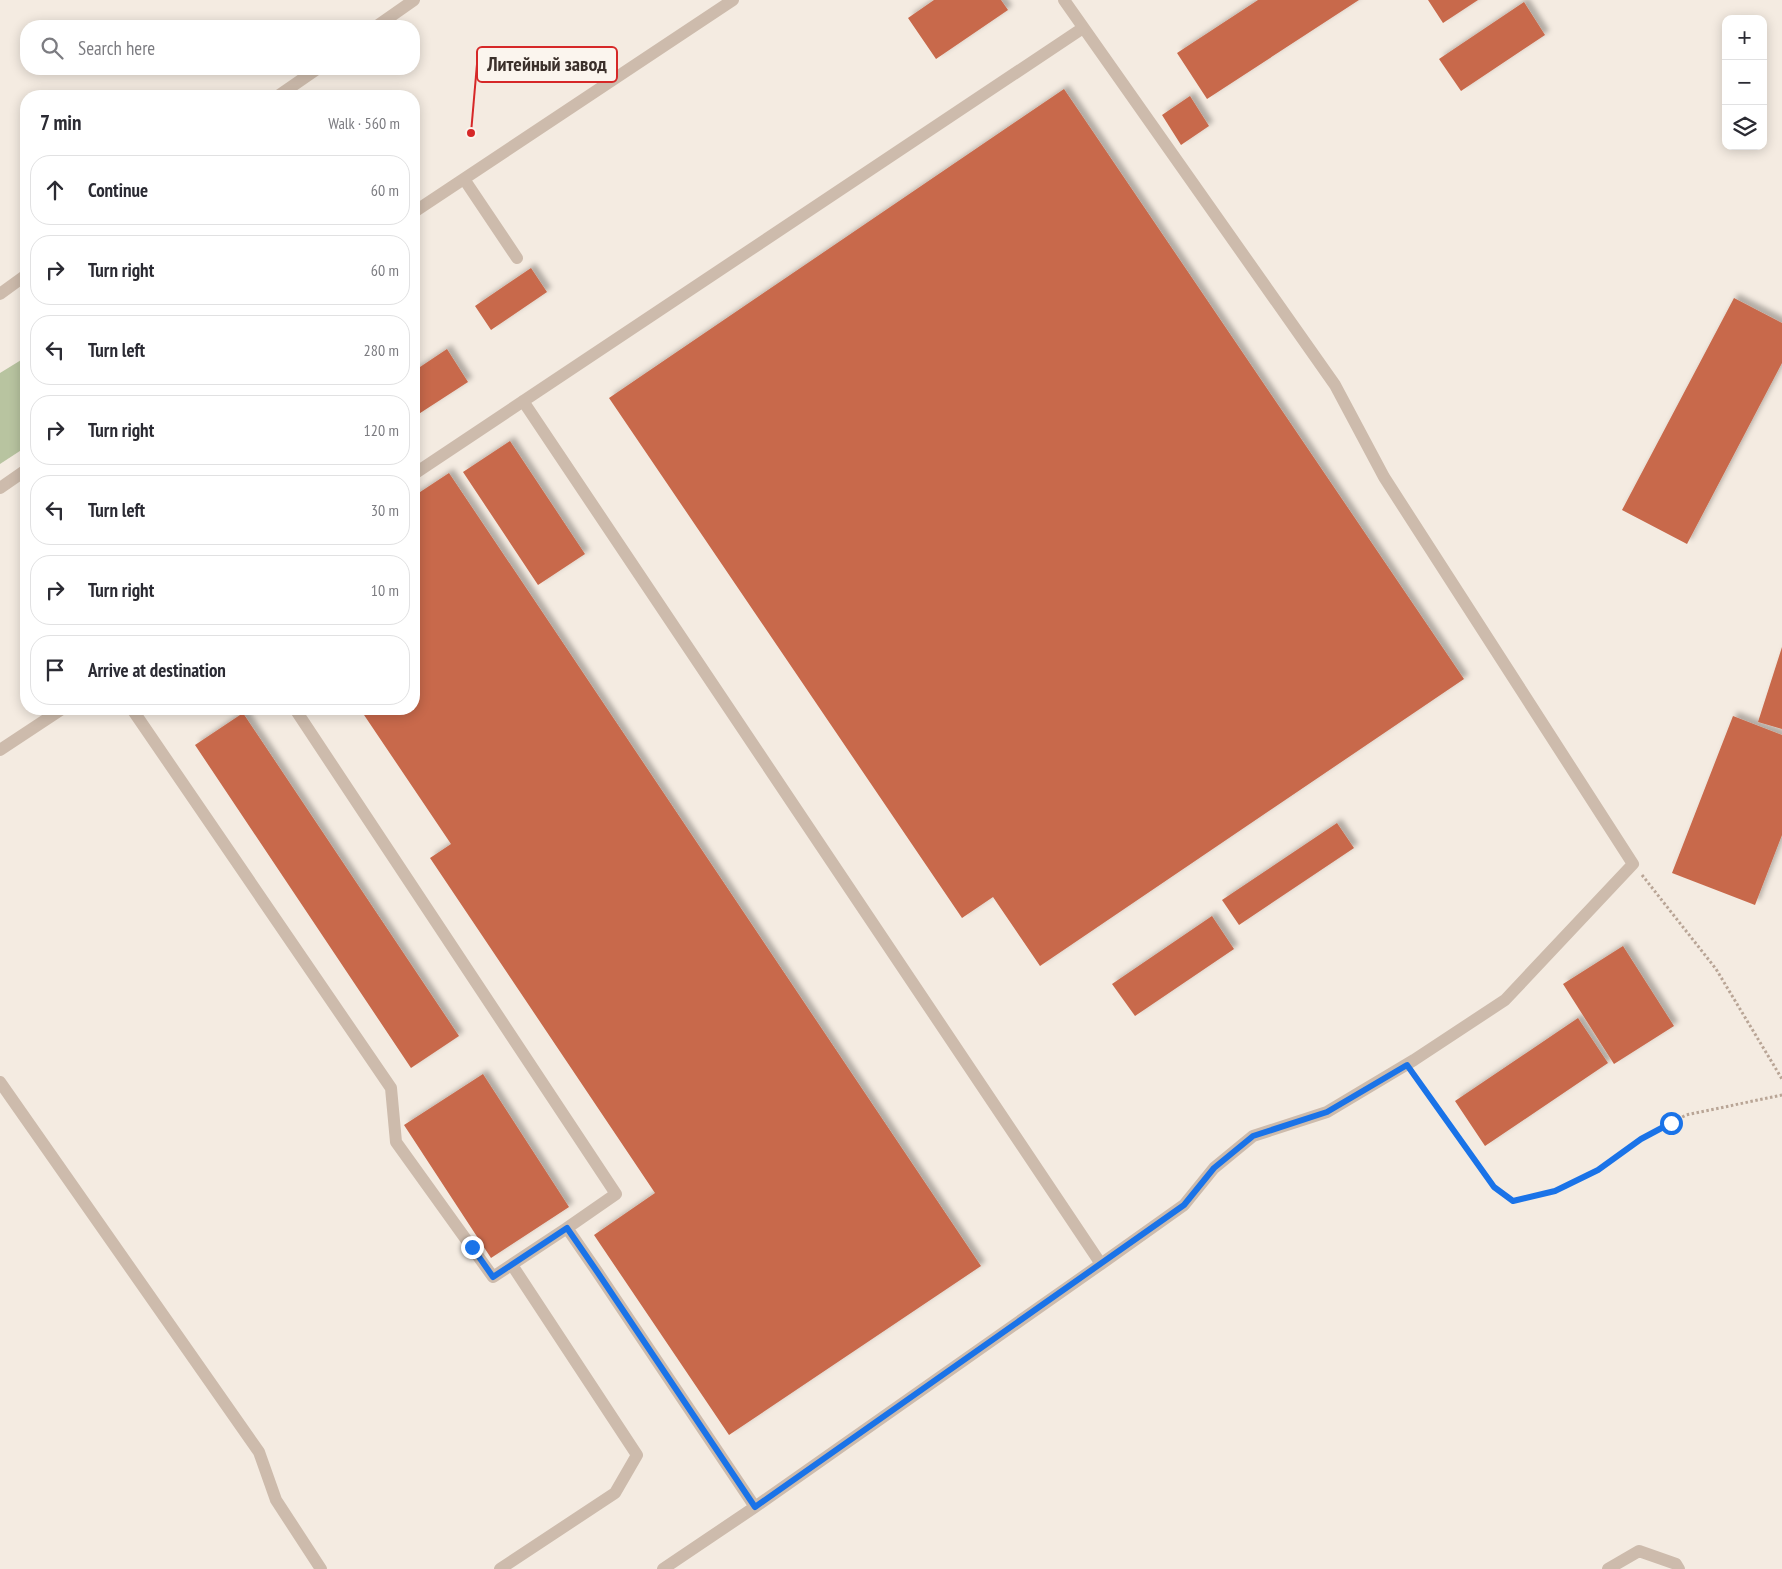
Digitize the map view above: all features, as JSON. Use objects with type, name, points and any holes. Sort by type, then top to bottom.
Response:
[{"type":"street","points":[[386,20],[414,0]]},
{"type":"street","points":[[420,208],[733,0]]},
{"type":"street","points":[[663,1569],[755,1507],[1184,1205],[1214,1168],[1253,1136],[1327,1112],[1407,1065],[1504,1000],[1633,864],[1384,477],[1336,385],[1064,0]]},
{"type":"street","points":[[420,470],[1083,28]]},
{"type":"street","points":[[287,90],[308,75]]},
{"type":"street","points":[[464,179],[517,258]]},
{"type":"street","points":[[0,294],[20,279]]},
{"type":"street","points":[[523,401],[1100,1264]]},
{"type":"street","points":[[0,488],[20,474]]},
{"type":"street","points":[[0,750],[53,715]]},
{"type":"street","points":[[136,715],[391,1088],[396,1142],[493,1277],[616,1194],[299,715]]},
{"type":"street","points":[[0,1082],[259,1452],[276,1500],[321,1569]]},
{"type":"street","points":[[567,1228],[755,1507]]},
{"type":"street","points":[[500,1569],[614,1493],[637,1455],[512,1265]]},
{"type":"street","points":[[1608,1569],[1639,1551],[1676,1564],[1679,1569]]},
{"type":"path","points":[[1633,864],[1716,968],[1782,1079]]},
{"type":"path","points":[[1407,1065],[1494,1187],[1513,1201],[1555,1191],[1598,1170],[1641,1139],[1686,1115],[1782,1095]]},
{"type":"green space","points":[[20,361],[20,451],[0,464],[0,373]]},
{"type":"building","points":[[934,0],[1001,0],[1008,10],[936,59],[908,18]]},
{"type":"building","points":[[1258,0],[1359,0],[1207,99],[1177,53]]},
{"type":"building","points":[[1428,0],[1478,0],[1443,23]]},
{"type":"building","points":[[1524,2],[1545,35],[1461,91],[1439,59]]},
{"type":"building","points":[[1064,89],[1464,679],[1040,966],[993,897],[962,918],[609,398]]},
{"type":"building","points":[[1190,96],[1209,126],[1181,145],[1162,115]]},
{"type":"building","points":[[531,268],[547,292],[491,330],[475,306]]},
{"type":"building","points":[[1734,298],[1782,323],[1782,363],[1687,544],[1622,510]]},
{"type":"building","points":[[447,349],[468,382],[420,413],[420,367]]},
{"type":"building","points":[[510,441],[585,554],[538,585],[463,472]]},
{"type":"building","points":[[449,473],[981,1266],[729,1435],[594,1235],[655,1193],[430,858],[451,844],[364,715],[420,715],[420,492]]},
{"type":"building","points":[[1782,647],[1782,729],[1758,722]]},
{"type":"building","points":[[240,715],[244,715],[459,1036],[411,1068],[195,745]]},
{"type":"building","points":[[1733,716],[1782,735],[1782,835],[1755,905],[1672,873]]},
{"type":"building","points":[[1337,823],[1354,848],[1239,925],[1222,900]]},
{"type":"building","points":[[1212,916],[1234,949],[1135,1016],[1112,984]]},
{"type":"building","points":[[1623,946],[1674,1026],[1614,1064],[1563,984]]},
{"type":"building","points":[[1578,1018],[1608,1063],[1485,1146],[1455,1101]]},
{"type":"building","points":[[483,1074],[569,1207],[491,1258],[404,1125]]},
{"type":"place","name":"Литейный завод","points":[[471,133]]},
{"type":"route","points":[[472,1247],[493,1277],[567,1228],[755,1507],[1184,1205],[1214,1168],[1253,1136],[1327,1112],[1407,1065],[1494,1187],[1513,1201],[1555,1191],[1598,1170],[1641,1139],[1671,1123]]}]
